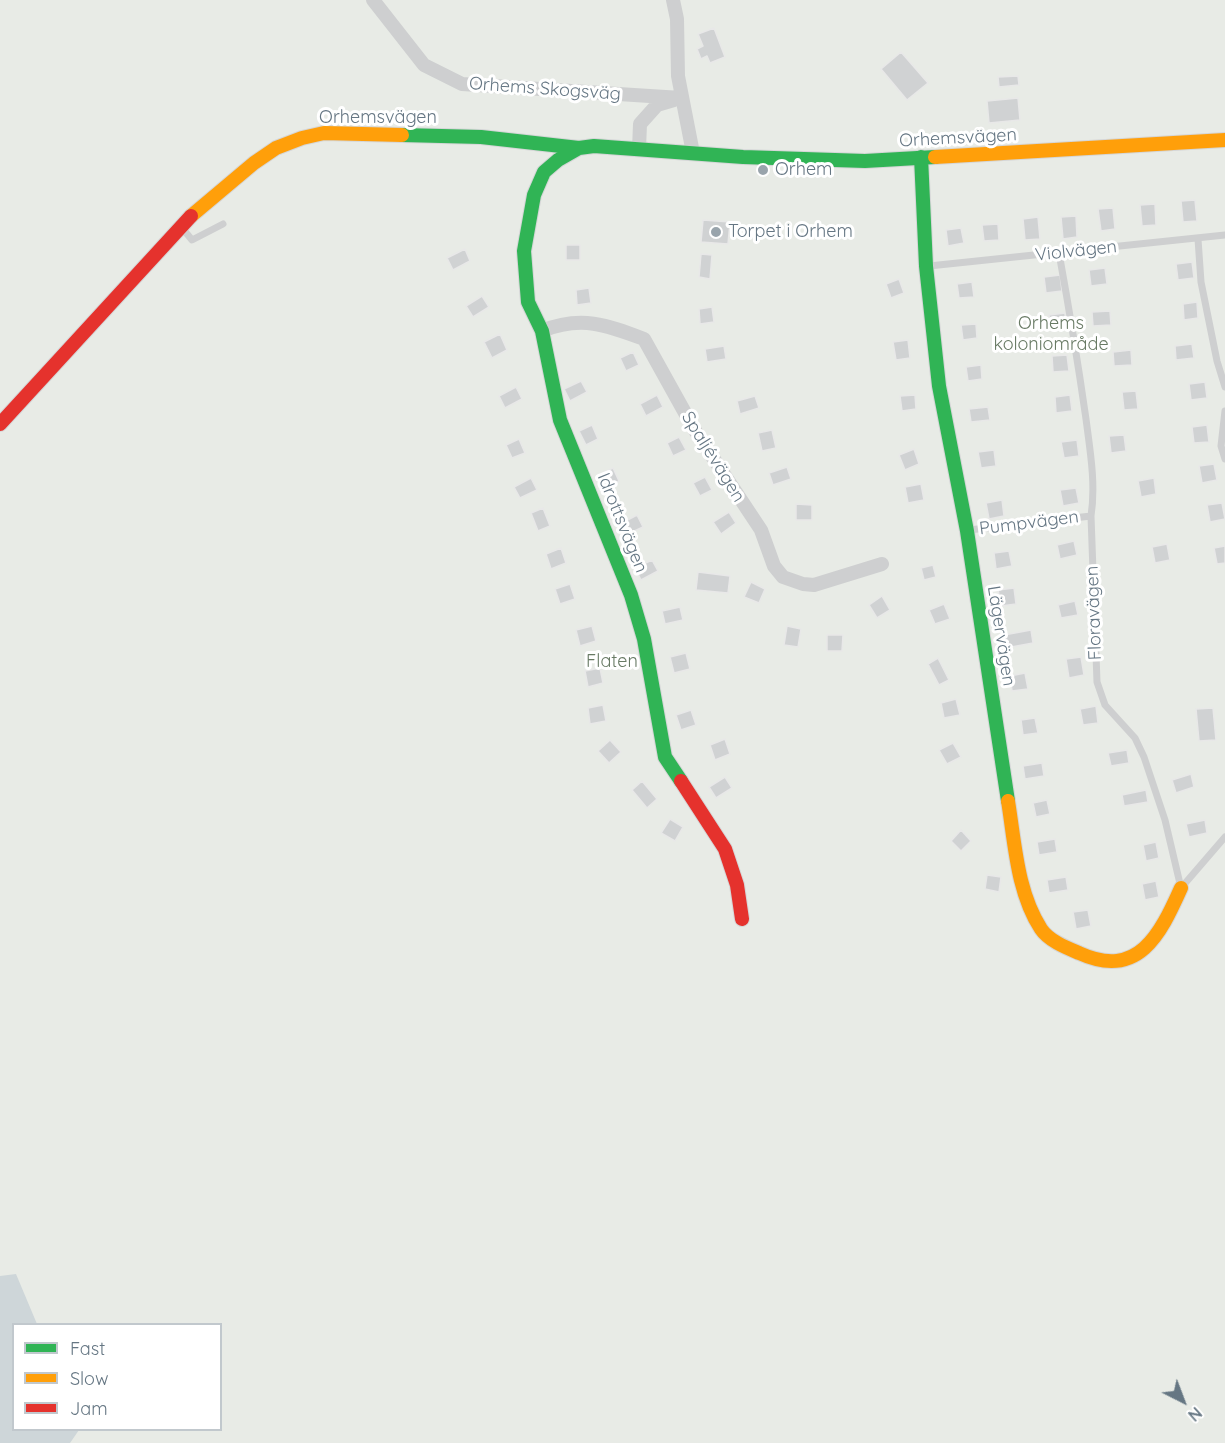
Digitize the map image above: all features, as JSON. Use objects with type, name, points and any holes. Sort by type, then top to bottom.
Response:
[{"type":"street","name":"Orhems Skogsväg","points":[[373,0],[423,64],[462,84],[681,98]]},
{"type":"street","points":[[673,0],[677,19],[678,76],[693,153]]},
{"type":"street","points":[[639,149],[640,124],[657,105],[681,98]]},
{"type":"street","name":"Orhemsvägen","points":[[0,424],[193,214],[254,163],[276,148],[302,138],[324,133],[481,137],[579,148],[594,146],[743,157],[866,161],[1225,140]]},
{"type":"street","name":"Idrottsvägen","points":[[579,148],[558,160],[544,172],[534,195],[524,251],[528,302],[542,331],[560,420],[631,595],[644,639],[665,757],[725,849],[737,885],[742,919]]},
{"type":"street","name":"Lägervägen","points":[[921,157],[926,266],[939,386],[967,531],[1021,883],[1043,933],[1081,955],[1104,963],[1126,962],[1148,946],[1165,924],[1181,888]]},
{"type":"street","name":"Spaljévägen","points":[[542,331],[558,325],[597,324],[607,325],[645,339],[694,429],[761,530],[774,566],[783,577],[814,585],[882,564]]},
{"type":"lane","points":[[181,228],[192,240],[223,224]]},
{"type":"lane","name":"Violvägen","points":[[926,266],[1225,235]]},
{"type":"lane","points":[[1198,239],[1201,282],[1217,361],[1225,387]]},
{"type":"lane","name":"Floravägen","points":[[1059,253],[1089,447],[1093,501],[1091,516],[1097,682],[1105,705],[1135,738],[1144,757],[1165,820],[1181,888]]},
{"type":"lane","points":[[1225,411],[1221,446],[1225,459]]},
{"type":"lane","name":"Pumpvägen","points":[[967,531],[1091,516]]},
{"type":"lane","points":[[1181,888],[1225,837]]},
{"type":"green space","name":"Flaten","points":[[0,0],[1225,0],[1225,1443],[0,1443]]},
{"type":"shaded area","points":[[16,1274],[37,1323],[12,1323],[12,1431],[78,1431],[70,1443],[0,1443],[0,1276]]},
{"type":"building","points":[[714,28],[725,57],[710,63],[707,56],[701,59],[697,49],[703,46],[698,34]]},
{"type":"building","points":[[901,52],[928,83],[907,100],[881,69]]},
{"type":"building","points":[[1018,76],[1019,85],[999,87],[998,77]]},
{"type":"building","points":[[1018,98],[1020,120],[989,123],[987,101]]},
{"type":"building","points":[[1195,200],[1197,221],[1183,222],[1181,201]]},
{"type":"building","points":[[1155,204],[1156,225],[1142,226],[1140,205]]},
{"type":"building","points":[[1113,208],[1115,229],[1101,231],[1098,209]]},
{"type":"building","points":[[1076,216],[1077,237],[1063,239],[1061,217]]},
{"type":"building","points":[[1038,217],[1040,239],[1025,240],[1023,219]]},
{"type":"building","name":"Torpet i Orhem","points":[[703,220],[730,222],[728,244],[701,242]]},
{"type":"building","points":[[998,224],[999,240],[984,241],[982,225]]},
{"type":"building","points":[[961,228],[964,243],[948,246],[946,230]]},
{"type":"building","points":[[566,245],[580,245],[580,260],[566,260]]},
{"type":"building","points":[[465,249],[470,261],[453,270],[447,258]]},
{"type":"building","points":[[701,254],[712,255],[710,279],[699,277]]},
{"type":"building","points":[[1192,262],[1194,278],[1178,280],[1176,264]]},
{"type":"building","points":[[1105,268],[1107,284],[1091,286],[1089,270]]},
{"type":"building","points":[[1060,275],[1062,291],[1046,293],[1044,277]]},
{"type":"building","points":[[899,279],[904,293],[891,298],[886,284]]},
{"type":"building","points":[[972,282],[974,297],[959,298],[957,284]]},
{"type":"building","points":[[589,288],[591,303],[577,305],[576,290]]},
{"type":"building","points":[[482,296],[489,307],[473,317],[466,306]]},
{"type":"building","points":[[1197,302],[1198,318],[1184,320],[1183,304]]},
{"type":"building","points":[[712,307],[714,322],[700,324],[699,309]]},
{"type":"building","points":[[1110,311],[1111,325],[1093,326],[1092,312]]},
{"type":"building","points":[[1065,313],[1066,329],[1051,331],[1049,315]]},
{"type":"building","points":[[976,324],[977,338],[963,340],[961,325]]},
{"type":"building","points":[[500,334],[507,350],[492,358],[484,342]]},
{"type":"building","points":[[908,340],[910,358],[896,360],[893,342]]},
{"type":"building","points":[[1192,344],[1194,358],[1176,360],[1175,346]]},
{"type":"building","points":[[724,346],[726,359],[707,362],[705,349]]},
{"type":"building","points":[[1131,350],[1132,365],[1114,366],[1113,352]]},
{"type":"building","points":[[633,352],[639,365],[626,371],[620,358]]},
{"type":"building","points":[[1067,355],[1069,371],[1053,372],[1052,356]]},
{"type":"building","points":[[981,365],[982,379],[968,381],[966,367]]},
{"type":"building","points":[[581,381],[587,392],[570,401],[564,389]]},
{"type":"building","points":[[1205,382],[1207,398],[1191,400],[1189,384]]},
{"type":"building","points":[[516,387],[522,399],[505,408],[499,396]]},
{"type":"building","points":[[1136,391],[1138,409],[1124,410],[1122,392]]},
{"type":"building","points":[[657,395],[663,407],[646,416],[640,404]]},
{"type":"building","points":[[915,395],[916,409],[902,411],[900,396]]},
{"type":"building","points":[[1070,395],[1072,411],[1056,413],[1055,397]]},
{"type":"building","points":[[755,396],[759,408],[740,414],[737,401]]},
{"type":"building","points":[[988,407],[990,420],[971,422],[969,409]]},
{"type":"building","points":[[592,425],[598,439],[586,445],[579,431]]},
{"type":"building","points":[[1207,425],[1209,442],[1194,443],[1192,427]]},
{"type":"building","points":[[772,430],[776,448],[762,451],[758,433]]},
{"type":"building","points":[[1124,435],[1126,451],[1111,453],[1109,436]]},
{"type":"building","points":[[679,437],[686,450],[673,456],[667,443]]},
{"type":"building","points":[[519,439],[525,453],[512,458],[506,445]]},
{"type":"building","points":[[1077,440],[1079,456],[1064,458],[1061,442]]},
{"type":"building","points":[[914,449],[919,464],[905,470],[899,455]]},
{"type":"building","points":[[994,450],[996,466],[981,468],[978,452]]},
{"type":"building","points":[[1214,464],[1217,480],[1202,483],[1199,466]]},
{"type":"building","points":[[787,467],[791,479],[773,485],[769,473]]},
{"type":"building","points":[[613,468],[619,481],[607,487],[600,474]]},
{"type":"building","points":[[705,477],[712,490],[700,496],[693,483]]},
{"type":"building","points":[[531,478],[537,490],[520,498],[514,487]]},
{"type":"building","points":[[1154,478],[1156,494],[1141,497],[1138,481]]},
{"type":"building","points":[[921,484],[924,500],[908,503],[905,487]]},
{"type":"building","points":[[1076,488],[1079,503],[1063,506],[1060,490]]},
{"type":"building","points":[[1002,500],[1004,516],[989,519],[986,503]]},
{"type":"building","points":[[1222,503],[1225,519],[1210,522],[1207,505]]},
{"type":"building","points":[[796,504],[812,505],[812,520],[796,520]]},
{"type":"building","points":[[543,508],[550,526],[538,531],[531,513]]},
{"type":"building","points":[[729,512],[736,523],[721,534],[713,522]]},
{"type":"building","points":[[637,515],[643,527],[626,535],[620,524]]},
{"type":"building","points":[[1074,541],[1077,555],[1060,559],[1057,545]]},
{"type":"building","points":[[1167,544],[1170,560],[1155,563],[1152,547]]},
{"type":"building","points":[[1225,546],[1225,563],[1217,564],[1214,548]]},
{"type":"building","points":[[561,548],[566,563],[551,569],[546,554]]},
{"type":"building","points":[[1009,551],[1012,566],[996,569],[994,553]]},
{"type":"building","points":[[652,560],[658,571],[641,580],[635,568]]},
{"type":"building","points":[[933,565],[936,577],[924,580],[921,568]]},
{"type":"building","points":[[698,572],[730,576],[728,593],[696,590]]},
{"type":"building","points":[[751,582],[765,589],[759,603],[744,597]]},
{"type":"building","points":[[570,584],[575,599],[560,604],[555,589]]},
{"type":"building","points":[[1014,588],[1016,604],[1001,606],[998,590]]},
{"type":"building","points":[[882,596],[890,610],[877,618],[869,605]]},
{"type":"building","points":[[1075,601],[1078,615],[1061,618],[1058,605]]},
{"type":"building","points":[[944,604],[950,619],[935,624],[929,610]]},
{"type":"building","points":[[680,607],[683,620],[665,624],[662,611]]},
{"type":"building","points":[[592,626],[596,641],[580,646],[576,630]]},
{"type":"building","points":[[787,626],[801,629],[798,647],[784,645]]},
{"type":"building","points":[[1031,630],[1033,643],[1006,648],[1004,635]]},
{"type":"building","points":[[827,635],[843,635],[842,651],[827,651]]},
{"type":"building","points":[[686,653],[690,669],[674,673],[670,657]]},
{"type":"building","points":[[1081,657],[1084,675],[1069,678],[1066,659]]},
{"type":"building","points":[[938,658],[949,680],[939,685],[928,664]]},
{"type":"building","points":[[600,668],[603,683],[588,687],[585,671]]},
{"type":"building","points":[[1025,673],[1028,689],[1012,691],[1010,676]]},
{"type":"building","points":[[956,699],[960,715],[944,718],[941,703]]},
{"type":"building","points":[[603,705],[606,721],[590,724],[588,708]]},
{"type":"building","points":[[1096,706],[1098,723],[1083,725],[1080,709]]},
{"type":"building","points":[[1213,708],[1216,740],[1199,741],[1196,709]]},
{"type":"building","points":[[691,710],[696,725],[681,730],[676,715]]},
{"type":"building","points":[[1035,718],[1038,733],[1023,735],[1021,720]]},
{"type":"building","points":[[725,739],[730,754],[715,760],[710,745]]},
{"type":"building","points":[[610,740],[621,752],[609,763],[598,751]]},
{"type":"building","points":[[953,743],[961,757],[947,764],[939,750]]},
{"type":"building","points":[[1127,750],[1129,763],[1111,766],[1108,753]]},
{"type":"building","points":[[1042,763],[1044,776],[1025,779],[1023,766]]},
{"type":"building","points":[[1191,774],[1194,787],[1176,793],[1172,780]]},
{"type":"building","points":[[725,777],[732,788],[716,798],[709,787]]},
{"type":"building","points":[[642,781],[657,799],[647,808],[632,790]]},
{"type":"building","points":[[1146,790],[1148,802],[1124,806],[1122,795]]},
{"type":"building","points":[[1047,800],[1050,814],[1036,817],[1033,803]]},
{"type":"building","points":[[670,819],[683,827],[675,841],[661,833]]},
{"type":"building","points":[[1205,820],[1207,833],[1189,837],[1186,824]]},
{"type":"building","points":[[961,830],[971,841],[961,851],[951,841]]},
{"type":"building","points":[[1055,839],[1057,852],[1039,855],[1037,842]]},
{"type":"building","points":[[1156,842],[1159,858],[1146,861],[1143,845]]},
{"type":"building","points":[[987,875],[1001,877],[999,892],[985,889]]},
{"type":"building","points":[[1066,877],[1068,890],[1049,893],[1047,880]]},
{"type":"building","points":[[1156,881],[1159,897],[1145,900],[1142,884]]},
{"type":"building","points":[[1088,910],[1091,926],[1076,929],[1073,912]]},
{"type":"traffic: fast","points":[[402,135],[481,137],[579,148],[594,146],[743,157],[865,161],[935,157]]},
{"type":"traffic: fast","points":[[579,148],[558,160],[544,172],[534,195],[524,251],[528,302],[542,331],[560,420],[631,595],[644,639],[665,757],[681,781]]},
{"type":"traffic: fast","points":[[921,157],[926,266],[939,386],[967,531],[1008,801]]},
{"type":"traffic: slow","points":[[191,216],[254,163],[276,148],[302,138],[324,133],[402,135]]},
{"type":"traffic: slow","points":[[935,157],[1225,140]]},
{"type":"traffic: slow","points":[[1008,801],[1022,884],[1033,915],[1041,929],[1053,941],[1099,960],[1117,961],[1132,957],[1155,936],[1181,888]]},
{"type":"traffic: jam","points":[[0,424],[191,216]]},
{"type":"traffic: jam","points":[[681,781],[725,849],[737,885],[742,919]]},
{"type":"place","name":"Orhem","points":[[763,170]]},
{"type":"place","name":"Torpet i Orhem","points":[[716,232]]},
{"type":"park label","name":"Orhems koloniområde","points":[[1051,334]]}]
